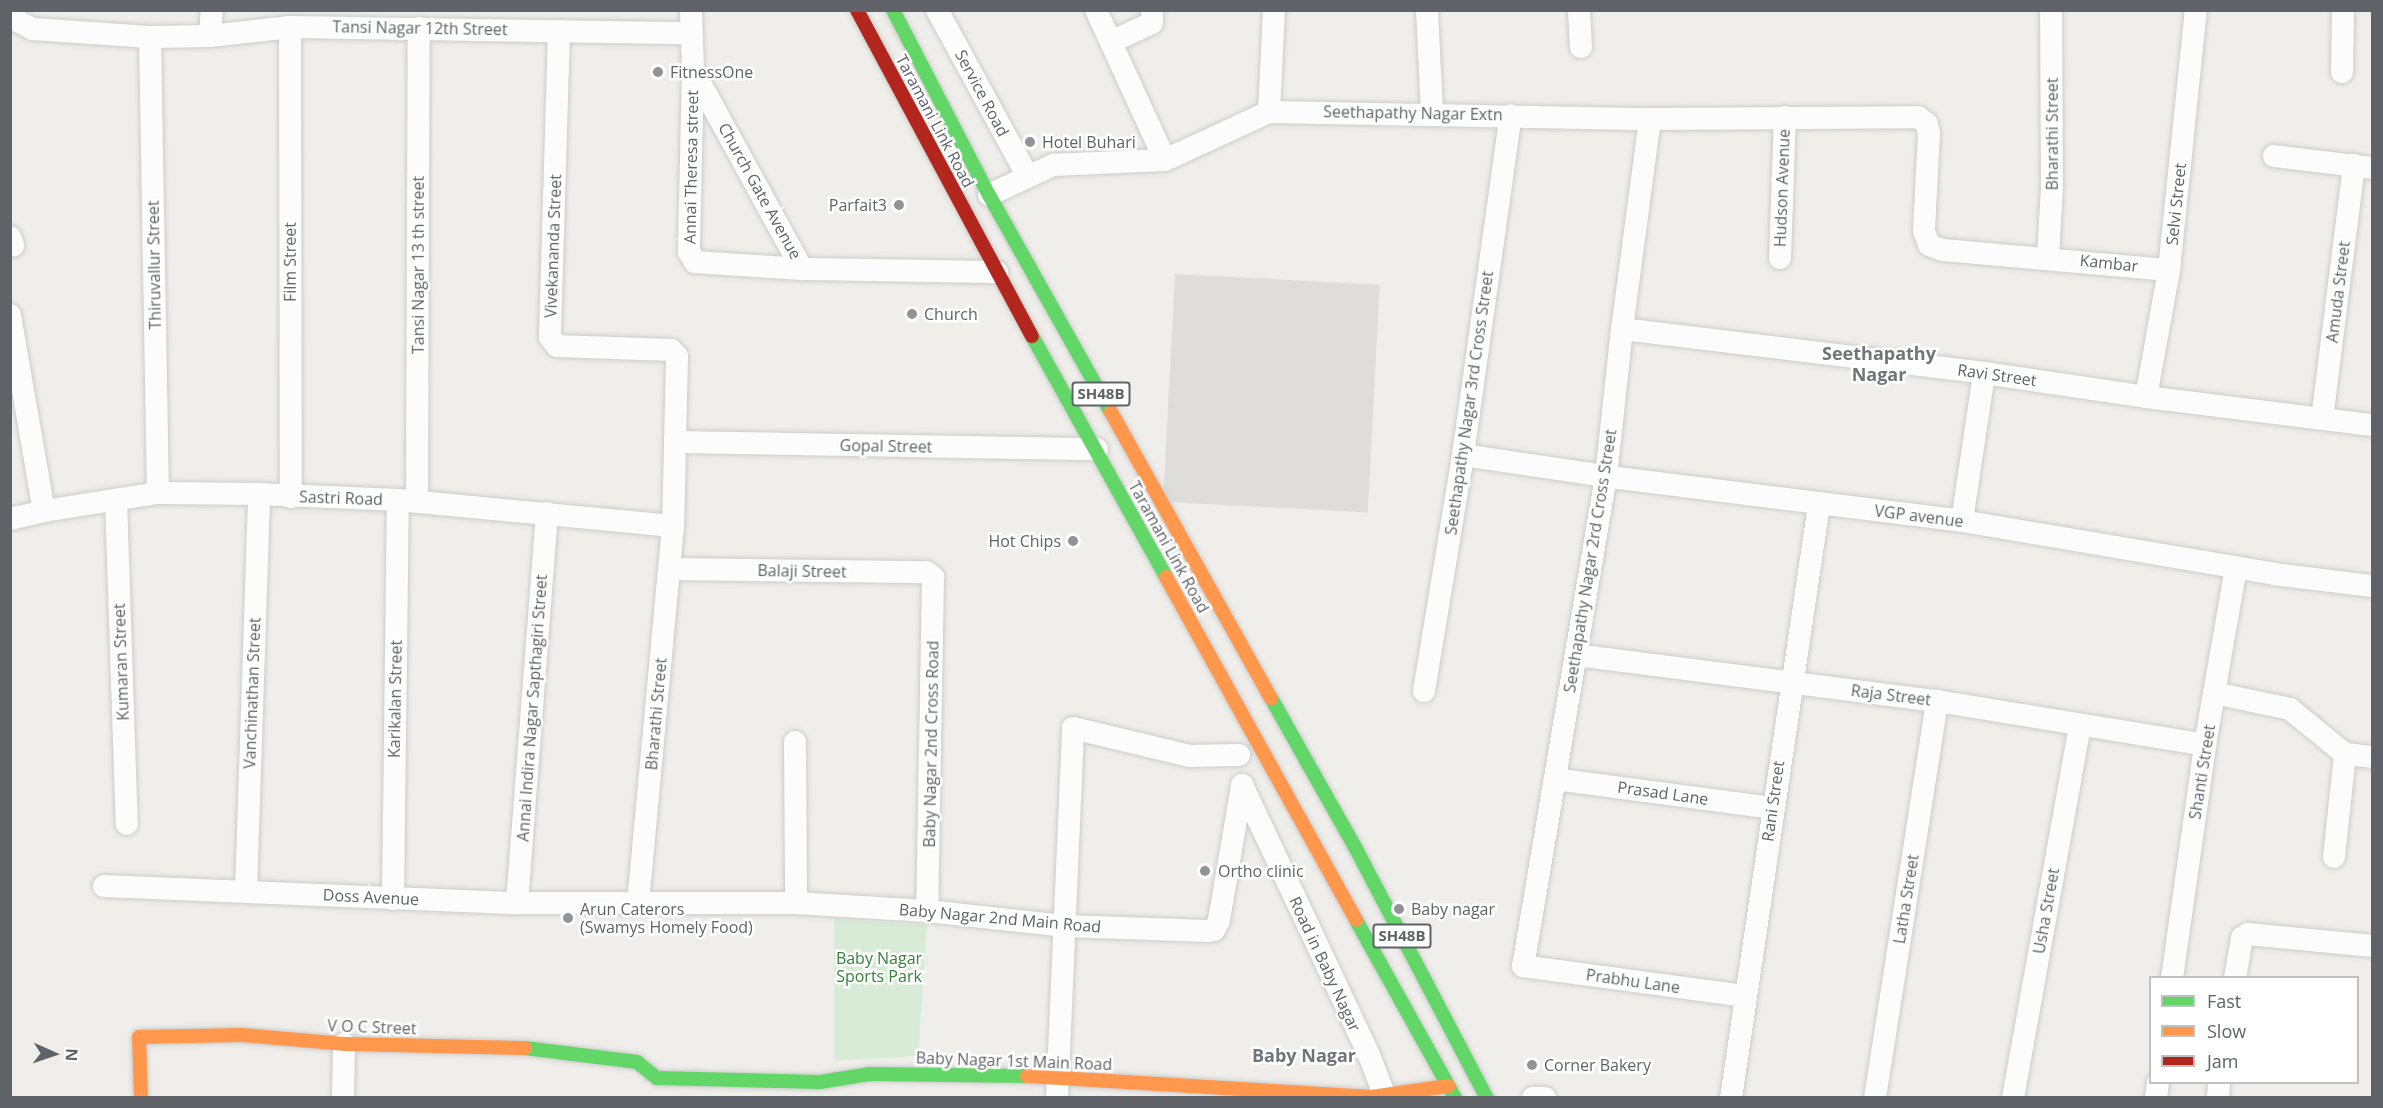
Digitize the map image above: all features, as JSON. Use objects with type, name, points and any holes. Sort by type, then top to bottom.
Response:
[{"type":"main road","name":"Taramani Link Road","points":[[857,10],[997,272],[1256,738],[1299,784],[1487,1098]]},
{"type":"main road","name":"Taramani Link Road","points":[[893,10],[1299,784],[1452,1092]]},
{"type":"main road","name":"V O C Street","points":[[141,1098],[139,1037],[242,1035],[344,1044],[518,1047],[637,1062],[657,1078]]},
{"type":"main road","name":"Baby Nagar 1st Main Road","points":[[657,1078],[820,1082],[870,1074],[1057,1087],[1375,1096],[1452,1092]]},
{"type":"street","points":[[210,36],[212,10]]},
{"type":"street","name":"Church Gate Avenue","points":[[691,10],[693,70],[802,269],[997,272]]},
{"type":"street","name":"Service Road","points":[[937,10],[1026,176]]},
{"type":"street","points":[[1096,10],[1165,160]]},
{"type":"street","points":[[1111,42],[1152,23],[1152,10]]},
{"type":"street","points":[[1269,112],[1274,10]]},
{"type":"street","points":[[1427,10],[1432,113]]},
{"type":"street","points":[[1579,10],[1581,47]]},
{"type":"street","name":"Bharathi Street","points":[[2048,257],[2052,187],[2051,10]]},
{"type":"street","name":"Selvi Street","points":[[2146,397],[2169,270],[2196,10]]},
{"type":"street","points":[[2342,72],[2343,10]]},
{"type":"street","name":"Tansi Nagar 12th Street","points":[[10,17],[33,29],[150,37],[210,36],[290,27],[419,28],[552,24],[692,33]]},
{"type":"street","name":"Vivekananda Street","points":[[552,24],[550,337],[557,346],[674,351],[677,356],[674,526]]},
{"type":"street","name":"Film Street","points":[[290,27],[291,497]]},
{"type":"street","name":"Tansi Nagar 13 th street","points":[[407,501],[419,28]]},
{"type":"street","name":"Thiruvallur Street","points":[[150,37],[158,493]]},
{"type":"street","name":"Annai Theresa street","points":[[693,70],[690,252],[692,260],[699,264],[802,269]]},
{"type":"street","name":"Seethapathy Nagar Extn","points":[[989,195],[1053,165],[1165,160],[1269,112],[1432,113],[1650,119],[1855,117]]},
{"type":"street","name":"Seethapathy Nagar 3rd Cross Street","points":[[1424,692],[1463,455],[1511,115]]},
{"type":"street","name":"Hudson Avenue","points":[[1780,258],[1785,117]]},
{"type":"street","name":"Kambar","points":[[1855,117],[1918,117],[1927,124],[1929,164],[1924,231],[1929,245],[1943,250],[2048,257],[2169,270]]},
{"type":"street","name":"Seethapathy Nagar 2rd Cross Street","points":[[1523,966],[1606,476],[1622,329],[1650,119]]},
{"type":"street","points":[[2274,156],[2363,166]]},
{"type":"street","name":"Amuda Street","points":[[2322,419],[2363,166]]},
{"type":"street","points":[[10,315],[44,511]]},
{"type":"street","name":"Ravi Street","points":[[1622,329],[1984,373],[2146,397],[2373,425]]},
{"type":"street","points":[[1962,521],[1984,373]]},
{"type":"street","name":"Gopal Street","points":[[675,442],[1097,449]]},
{"type":"street","name":"VGP avenue","points":[[1463,455],[1819,505],[1962,521],[2236,568],[2373,586]]},
{"type":"street","name":"Sastri Road","points":[[10,519],[44,511],[158,493],[259,494],[407,501],[674,526]]},
{"type":"street","name":"Vanchinathan Street","points":[[246,891],[259,494]]},
{"type":"street","name":"Kumaran Street","points":[[116,500],[128,824]]},
{"type":"street","name":"Karikalan Street","points":[[393,899],[407,501]]},
{"type":"street","name":"Rani Street","points":[[1731,1098],[1744,996],[1819,505]]},
{"type":"street","name":"Annai Indira Nagar Sapthagiri Street","points":[[517,903],[547,513]]},
{"type":"street","name":"Bharathi Street","points":[[638,903],[674,526]]},
{"type":"street","name":"Shanti Street","points":[[2172,976],[2205,745],[2236,568]]},
{"type":"street","name":"Balaji Street","points":[[669,569],[926,572],[933,577]]},
{"type":"street","name":"Baby Nagar 2nd Cross Road","points":[[927,911],[933,577]]},
{"type":"street","name":"Raja Street","points":[[1576,655],[1937,701],[2205,745]]},
{"type":"street","points":[[2214,693],[2290,709],[2345,754],[2373,757]]},
{"type":"street","name":"Latha Street","points":[[1875,1098],[1937,701]]},
{"type":"street","name":"Usha Street","points":[[2013,1098],[2080,725]]},
{"type":"street","points":[[1057,1087],[1073,728],[1190,756],[1239,755],[1256,738]]},
{"type":"street","points":[[795,742],[796,903]]},
{"type":"street","points":[[2334,857],[2345,754]]},
{"type":"street","name":"Road in Baby Nagar","points":[[1239,755],[1242,784],[1369,1055],[1375,1096]]},
{"type":"street","name":"Prasad Lane","points":[[1555,779],[1772,808]]},
{"type":"street","name":"Baby Nagar 2nd Main Road","points":[[638,903],[796,903],[927,911],[1064,926],[1214,930],[1219,920],[1242,784]]},
{"type":"street","name":"Doss Avenue","points":[[105,886],[517,903],[638,903]]},
{"type":"street","points":[[2235,976],[2242,938],[2251,933],[2373,946]]},
{"type":"street","name":"Prabhu Lane","points":[[1523,966],[1744,996]]},
{"type":"street","points":[[343,1098],[344,1044]]},
{"type":"street","points":[[1533,1098],[1545,1098]]},
{"type":"shaded area","points":[[1175,274],[1380,285],[1368,512],[1163,502]]},
{"type":"green space","name":"Baby Nagar Sports Park","points":[[834,919],[927,925],[918,1056],[834,1061]]},
{"type":"traffic: fast","points":[[893,10],[989,195],[1111,412]]},
{"type":"traffic: fast","points":[[1032,336],[1166,577]]},
{"type":"traffic: fast","points":[[1271,698],[1355,847],[1487,1098]]},
{"type":"traffic: fast","points":[[1356,920],[1455,1098]]},
{"type":"traffic: fast","points":[[525,1048],[637,1062],[657,1078],[820,1082],[870,1074],[1027,1076]]},
{"type":"traffic: slow","points":[[1111,412],[1271,698]]},
{"type":"traffic: slow","points":[[1166,577],[1356,920]]},
{"type":"traffic: slow","points":[[141,1098],[139,1037],[242,1035],[344,1044],[525,1048]]},
{"type":"traffic: slow","points":[[1027,1076],[1371,1097],[1448,1086]]},
{"type":"traffic: jam","points":[[857,10],[1032,336]]},
{"type":"place","name":"FitnessOne","points":[[658,72]]},
{"type":"place","name":"Hotel Buhari","points":[[1030,142]]},
{"type":"place","name":"Parfait3","points":[[899,205]]},
{"type":"place","name":"Church","points":[[912,314]]},
{"type":"place","name":"Hot Chips","points":[[1073,541]]},
{"type":"place","name":"Ortho clinic","points":[[1205,871]]},
{"type":"place","name":"Baby nagar","points":[[1399,909]]},
{"type":"place","name":"Arun Caterors (Swamys Homely Food)","points":[[568,918]]},
{"type":"place","name":"Corner Bakery","points":[[1532,1065]]},
{"type":"district","name":"Seethapathy Nagar","points":[[1879,364]]},
{"type":"district","name":"Baby Nagar","points":[[1304,1055]]}]
